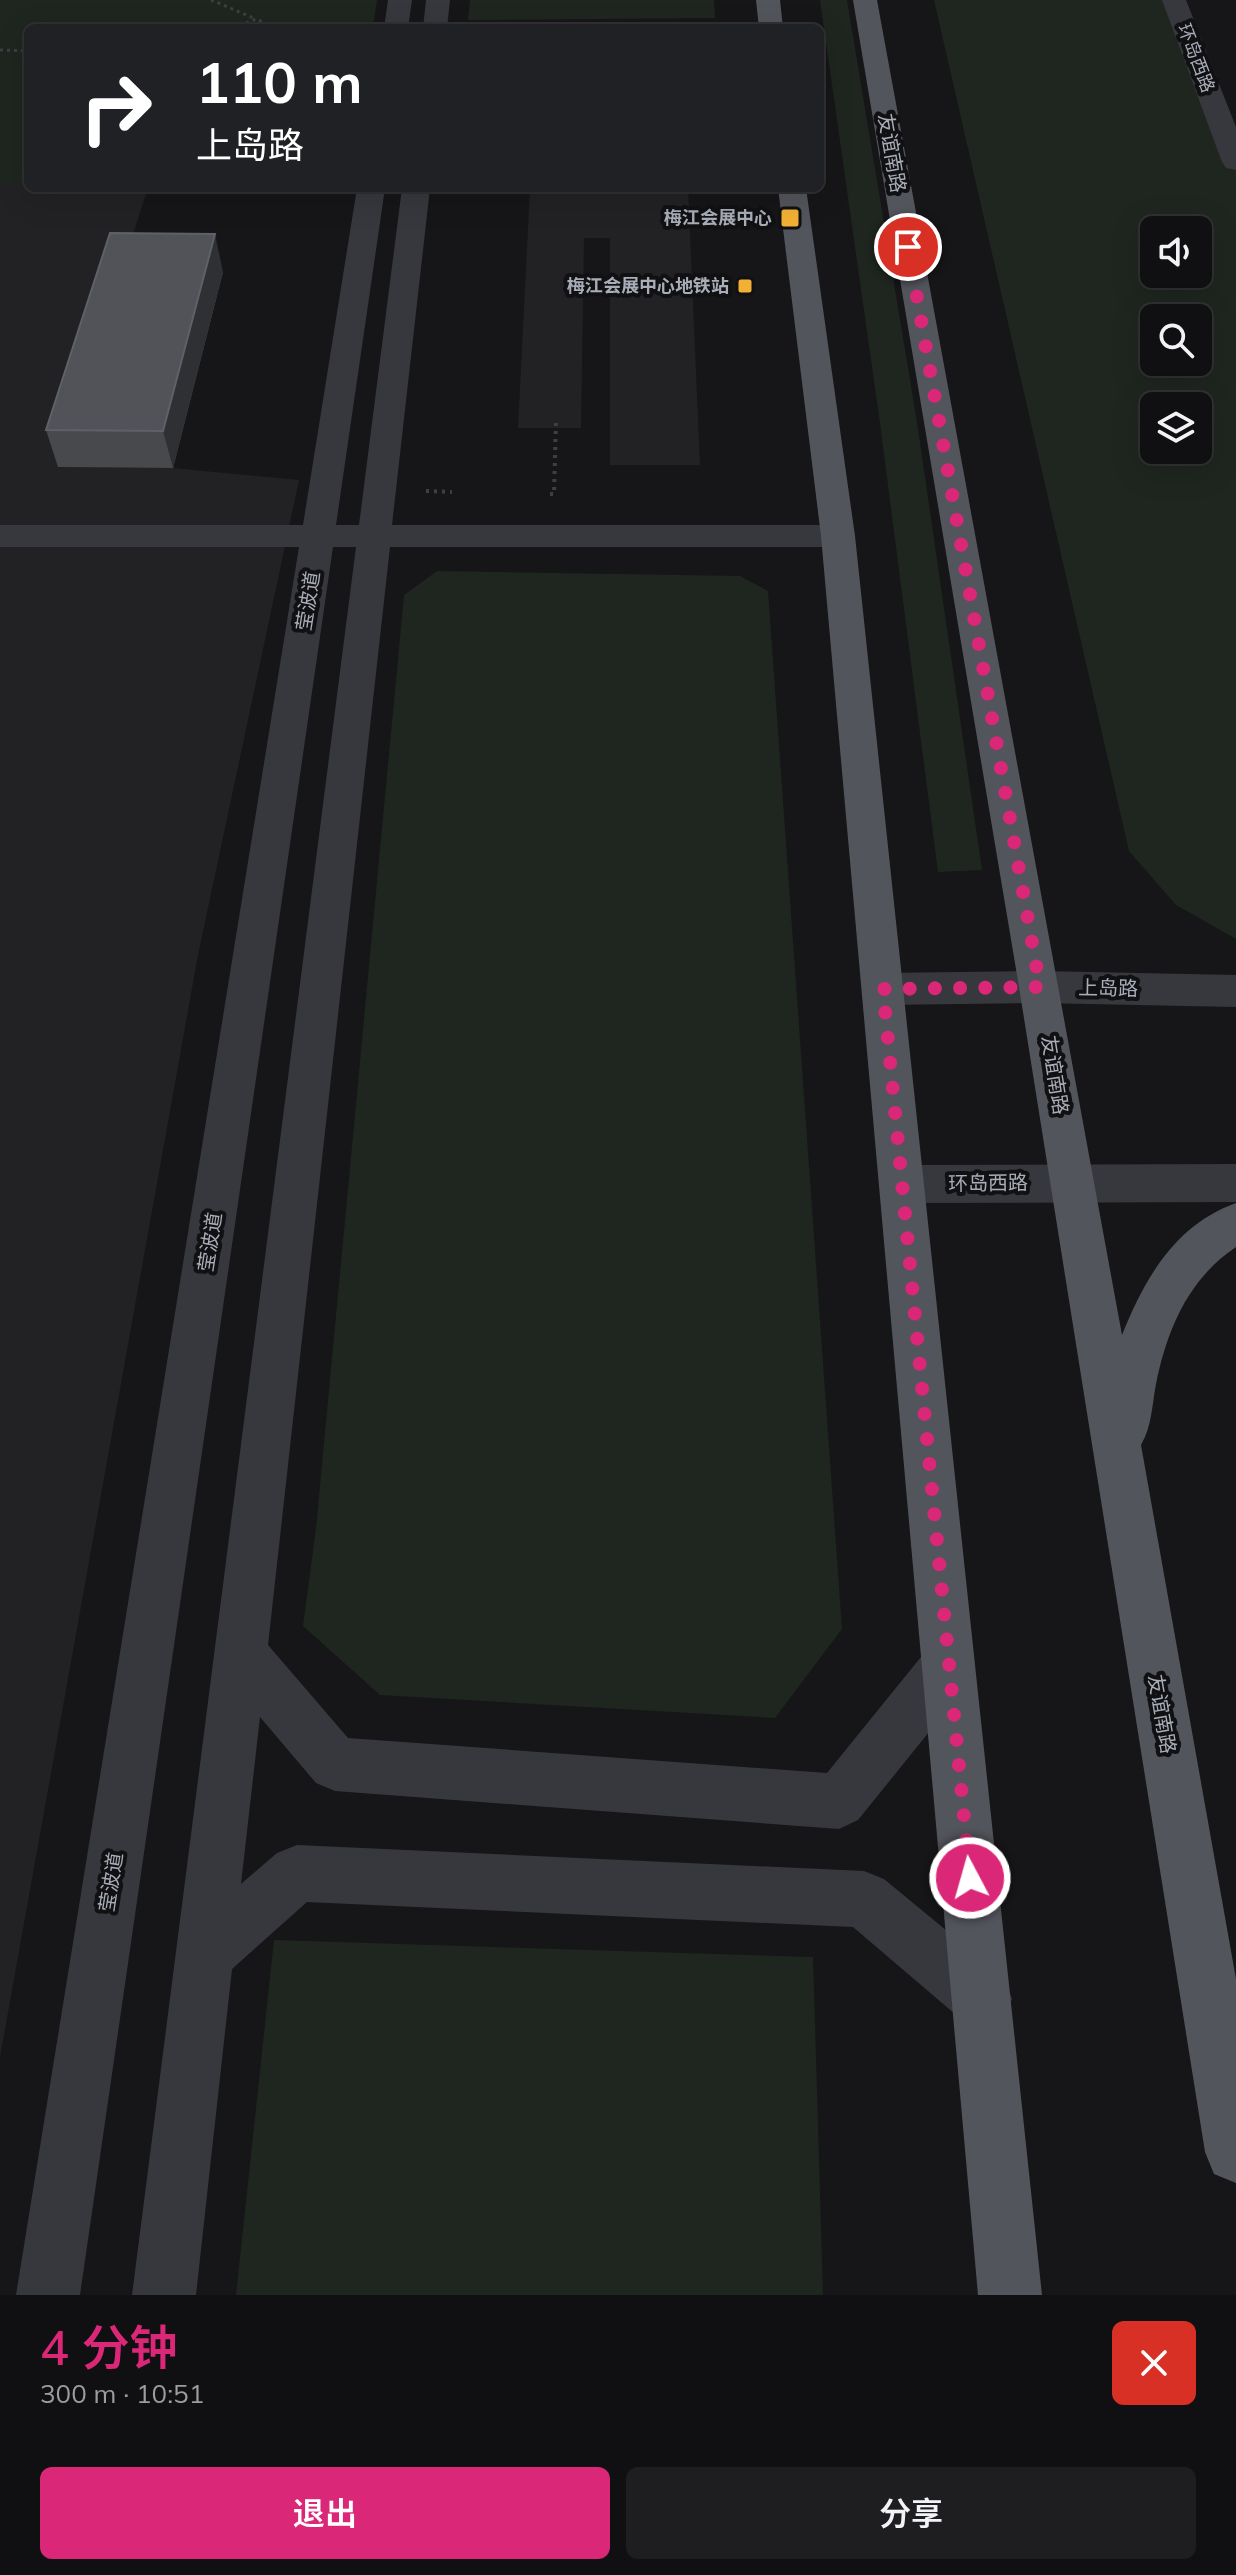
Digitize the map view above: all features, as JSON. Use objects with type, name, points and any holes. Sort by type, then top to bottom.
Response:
[{"type":"main road","points":[[768,0],[771,24]]},
{"type":"main road","name":"友谊南路","points":[[865,0],[1040,987],[1236,2152]]},
{"type":"main road","points":[[793,192],[838,536],[983,1999],[1006,2291]]},
{"type":"main road","points":[[1120,1466],[1131,1382],[1161,1296],[1185,1263],[1216,1233],[1236,1223]]},
{"type":"street","points":[[397,24],[400,0]]},
{"type":"street","points":[[435,24],[438,0]]},
{"type":"street","name":"环岛西路","points":[[1174,0],[1236,162]]},
{"type":"street","name":"莹波道","points":[[48,2295],[370,192]]},
{"type":"street","points":[[169,2292],[205,1954],[416,192]]},
{"type":"street","points":[[0,536],[838,536]]},
{"type":"street","name":"上岛路","points":[[883,989],[1040,987],[1236,991]]},
{"type":"street","points":[[1072,1182],[1236,1183]]},
{"type":"street","name":"环岛西路","points":[[903,1184],[1072,1182]]},
{"type":"street","points":[[241,1654],[335,1764],[839,1801],[948,1666]]},
{"type":"street","points":[[205,1954],[297,1873],[864,1899],[983,1999]]},
{"type":"path","points":[[211,0],[268,24]]},
{"type":"path","points":[[243,24],[256,19]]},
{"type":"path","points":[[0,50],[24,51]]},
{"type":"path","points":[[538,494],[554,494],[556,419]]},
{"type":"path","points":[[380,490],[459,492]]},
{"type":"shaded area","points":[[0,0],[377,0],[374,24],[24,24],[24,183],[0,183]]},
{"type":"shaded area","points":[[470,0],[714,0],[715,18],[468,20]]},
{"type":"shaded area","points":[[820,0],[847,0],[917,422],[982,870],[938,872],[880,423]]},
{"type":"shaded area","points":[[934,0],[1173,0],[1236,156],[1236,939],[1176,905],[1129,851]]},
{"type":"shaded area","points":[[0,183],[24,183],[24,192],[147,192],[58,467],[173,468],[299,480],[198,955],[0,2057]]},
{"type":"shaded area","points":[[530,192],[688,192],[700,465],[610,465],[610,238],[584,238],[581,428],[518,428]]},
{"type":"shaded area","points":[[437,571],[740,576],[768,591],[842,1629],[775,1718],[380,1695],[303,1626],[316,1528],[404,595]]},
{"type":"shaded area","points":[[274,1940],[813,1957],[823,2295],[236,2295]]},
{"type":"building","points":[[110,233],[215,234],[163,431],[46,430]]},
{"type":"place","name":"梅江会展中心","points":[[790,218]]},
{"type":"place","name":"梅江会展中心地铁站","points":[[745,286]]},
{"type":"route","points":[[908,247],[1040,987],[883,989],[970,1878]]}]
